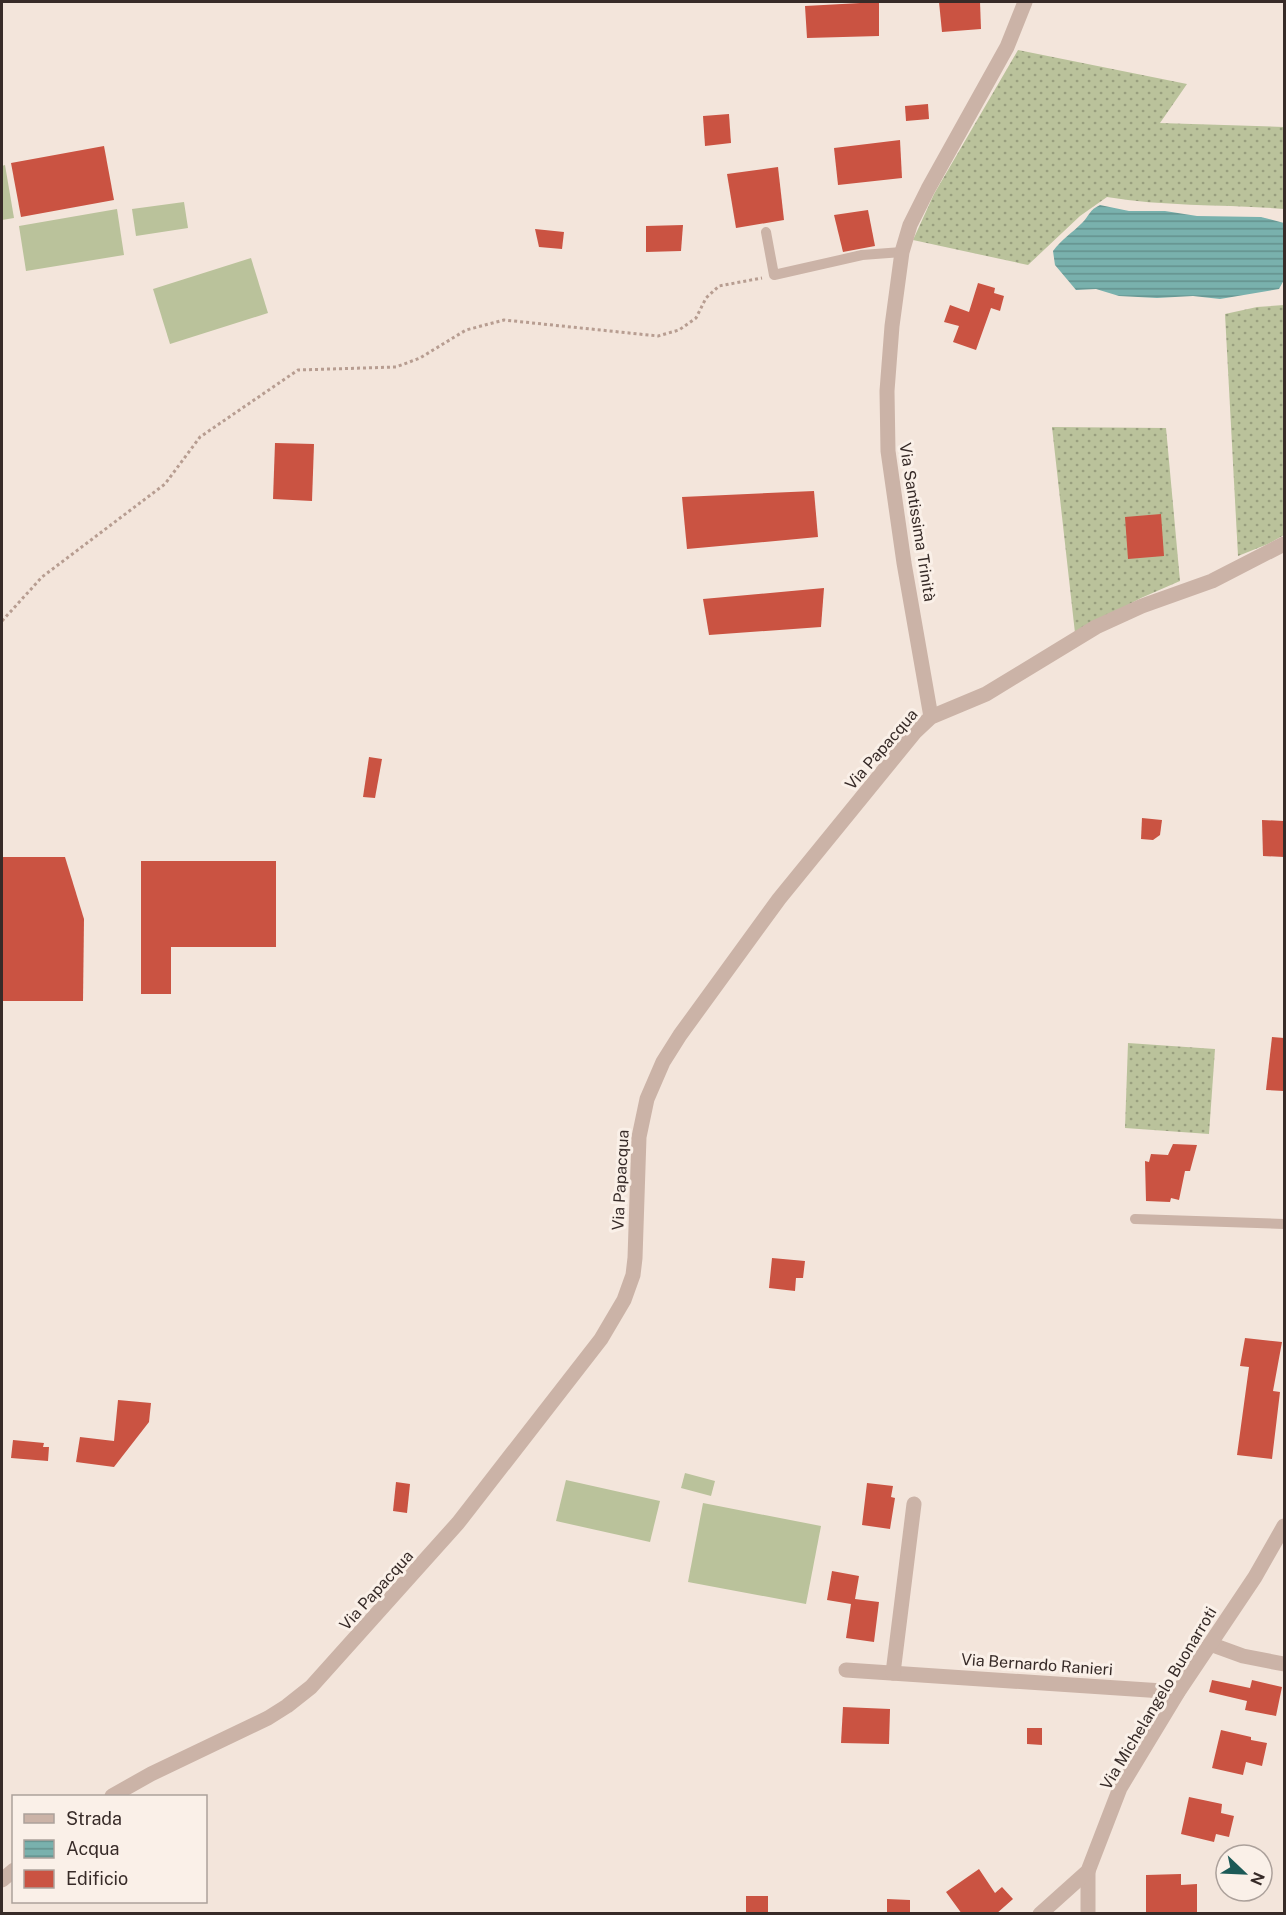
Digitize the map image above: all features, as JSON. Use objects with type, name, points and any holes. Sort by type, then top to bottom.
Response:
[{"type":"street","name":"Via Santissima Trinità","points":[[931,717],[904,563],[887,442],[889,355],[902,252],[910,225],[921,202],[1007,47],[1025,2]]},
{"type":"street","name":"Via Papacqua","points":[[115,1795],[157,1771],[268,1718],[303,1694],[431,1555],[516,1451],[605,1334],[627,1292],[635,1258],[639,1137],[647,1099],[663,1062],[680,1035],[779,899],[910,737],[931,717],[986,694],[1118,616],[1212,581],[1284,544]]},
{"type":"street","points":[[893,1673],[914,1504]]},
{"type":"street","name":"Via Michelangelo Buonarroti","points":[[1040,1914],[1088,1871],[1120,1788],[1178,1692],[1255,1576],[1284,1526]]},
{"type":"street","points":[[1210,1644],[1243,1656],[1284,1664]]},
{"type":"street","name":"Via Bernardo Ranieri","points":[[846,1670],[1178,1692]]},
{"type":"street","points":[[1088,1871],[1088,1914]]},
{"type":"lane","points":[[766,232],[774,275],[862,255],[902,252]]},
{"type":"lane","points":[[1135,1219],[1284,1224]]},
{"type":"path","points":[[2,621],[42,577],[165,484],[200,437],[298,370],[396,367],[420,358],[466,330],[504,320],[658,336],[679,330],[696,318],[706,298],[719,286],[774,275]]},
{"type":"green space","points":[[1018,50],[1187,84],[1160,123],[1284,127],[1284,209],[1152,202],[1107,197],[1080,216],[1028,265],[913,240],[934,194]]},
{"type":"green space","points":[[5,165],[14,218],[2,220],[2,166]]},
{"type":"green space","points":[[184,202],[188,228],[136,236],[132,209]]},
{"type":"green space","points":[[117,209],[124,255],[26,271],[19,226]]},
{"type":"green space","points":[[251,258],[268,313],[170,344],[153,289]]},
{"type":"green space","points":[[1284,305],[1284,535],[1238,556],[1225,314],[1257,307]]},
{"type":"green space","points":[[1052,427],[1166,428],[1180,581],[1141,598],[1075,633]]},
{"type":"green space","points":[[1128,1043],[1215,1049],[1209,1134],[1125,1128]]},
{"type":"green space","points":[[685,1473],[715,1481],[711,1496],[681,1488]]},
{"type":"green space","points":[[566,1480],[660,1501],[650,1542],[556,1521]]},
{"type":"green space","points":[[703,1503],[821,1526],[806,1604],[688,1582]]},
{"type":"water","points":[[1100,205],[1129,211],[1165,211],[1197,216],[1261,217],[1284,223],[1284,280],[1279,289],[1220,299],[1193,296],[1157,298],[1119,296],[1096,289],[1076,290],[1055,265],[1053,251]]},
{"type":"building","points":[[879,2],[879,36],[807,38],[805,6]]},
{"type":"building","points":[[939,2],[980,2],[981,29],[942,32]]},
{"type":"building","points":[[928,104],[929,119],[906,121],[905,106]]},
{"type":"building","points":[[729,114],[731,143],[705,146],[703,116]]},
{"type":"building","points":[[900,140],[902,178],[838,185],[834,148]]},
{"type":"building","points":[[104,146],[114,200],[21,217],[11,163]]},
{"type":"building","points":[[778,167],[784,220],[736,228],[727,174]]},
{"type":"building","points":[[868,210],[875,246],[843,252],[834,215]]},
{"type":"building","points":[[683,225],[681,251],[646,252],[646,226]]},
{"type":"building","points":[[535,229],[564,232],[562,249],[539,247]]},
{"type":"building","points":[[978,283],[995,288],[994,293],[1004,296],[1000,311],[991,308],[976,350],[953,342],[959,326],[944,322],[950,305],[969,312]]},
{"type":"building","points":[[275,443],[314,444],[312,501],[273,499]]},
{"type":"building","points":[[814,491],[818,537],[687,549],[682,497]]},
{"type":"building","points":[[1161,514],[1164,556],[1128,559],[1125,517]]},
{"type":"building","points":[[824,588],[821,627],[709,635],[703,599]]},
{"type":"building","points":[[369,757],[382,759],[375,798],[363,797]]},
{"type":"building","points":[[1142,818],[1162,820],[1160,835],[1153,840],[1141,839]]},
{"type":"building","points":[[1262,820],[1284,821],[1284,857],[1263,856]]},
{"type":"building","points":[[2,857],[65,857],[84,919],[83,1001],[2,1001]]},
{"type":"building","points":[[141,861],[276,861],[276,947],[171,947],[171,994],[141,994]]},
{"type":"building","points":[[1272,1037],[1284,1038],[1284,1091],[1266,1090]]},
{"type":"building","points":[[1173,1144],[1197,1145],[1190,1171],[1185,1171],[1179,1200],[1171,1198],[1170,1202],[1146,1201],[1145,1161],[1149,1162],[1151,1154],[1168,1155]]},
{"type":"building","points":[[772,1258],[805,1261],[803,1278],[796,1278],[795,1291],[769,1288]]},
{"type":"building","points":[[1245,1338],[1282,1342],[1273,1391],[1280,1392],[1272,1459],[1237,1455],[1249,1367],[1240,1366]]},
{"type":"building","points":[[118,1400],[151,1403],[149,1422],[114,1467],[76,1462],[80,1437],[114,1441]]},
{"type":"building","points":[[13,1440],[44,1443],[43,1447],[49,1447],[48,1461],[11,1458]]},
{"type":"building","points":[[396,1482],[410,1484],[407,1513],[393,1511]]},
{"type":"building","points":[[867,1483],[893,1486],[891,1497],[895,1498],[890,1529],[862,1525]]},
{"type":"building","points":[[832,1571],[859,1576],[855,1599],[879,1602],[874,1642],[846,1638],[851,1604],[827,1600]]},
{"type":"building","points":[[1212,1680],[1250,1688],[1252,1680],[1282,1687],[1276,1716],[1245,1710],[1247,1701],[1209,1692]]},
{"type":"building","points":[[843,1707],[890,1709],[889,1744],[841,1743]]},
{"type":"building","points":[[1027,1728],[1042,1728],[1042,1745],[1027,1744]]},
{"type":"building","points":[[1221,1730],[1267,1743],[1262,1766],[1246,1762],[1243,1775],[1212,1768]]},
{"type":"building","points":[[1189,1797],[1222,1804],[1221,1813],[1234,1816],[1229,1837],[1216,1834],[1214,1842],[1181,1834]]},
{"type":"building","points":[[979,1869],[995,1893],[1002,1887],[1013,1899],[996,1914],[962,1914],[946,1892]]},
{"type":"building","points":[[1181,1874],[1181,1885],[1197,1884],[1197,1914],[1146,1914],[1146,1875]]},
{"type":"building","points":[[746,1896],[768,1896],[768,1914],[746,1914]]},
{"type":"building","points":[[887,1899],[910,1900],[910,1914],[887,1914]]}]
